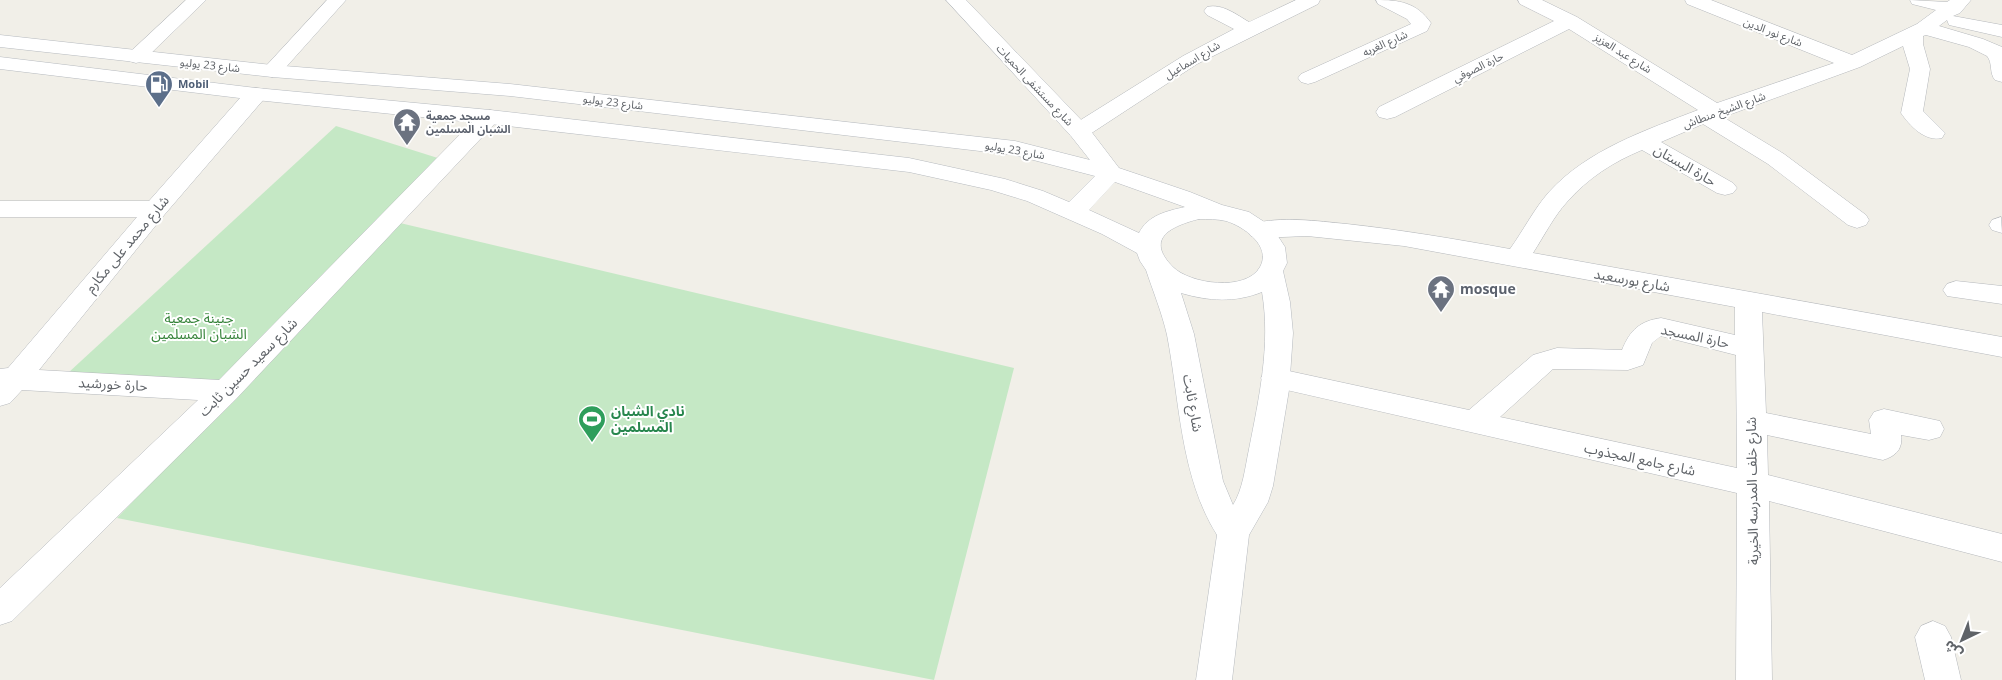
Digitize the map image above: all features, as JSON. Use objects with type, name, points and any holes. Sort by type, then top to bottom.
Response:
[{"type":"street","points":[[136,57],[197,0]]},
{"type":"street","points":[[272,71],[343,0]]},
{"type":"street","name":"شارع مستشفى الحميات","points":[[955,0],[1079,131],[1111,173]]},
{"type":"street","name":"شارع اسماعيل","points":[[1079,131],[1190,60],[1311,0]]},
{"type":"street","name":"شارع الغربه","points":[[1308,78],[1420,27],[1419,19],[1386,0]]},
{"type":"street","name":"شارع عبد العزيز","points":[[1527,0],[1570,21],[1710,114],[1776,159],[1857,220]]},
{"type":"street","name":"شارع نور الدين","points":[[1694,0],[1853,63]]},
{"type":"street","points":[[1919,0],[1938,18],[1977,44],[1995,52],[1999,57],[2002,76]]},
{"type":"street","points":[[1214,11],[1248,30]]},
{"type":"street","points":[[1938,18],[2002,31]]},
{"type":"street","points":[[1934,133],[1912,113],[1920,69],[1913,44],[1938,18]]},
{"type":"street","name":"شارع الشيخ منطاش","points":[[1516,259],[1557,198],[1581,175],[1611,155],[1710,114],[1853,63],[1938,18]]},
{"type":"street","name":"حارة الصوفي","points":[[1386,112],[1570,21]]},
{"type":"street","name":"شارع 23 يوليو","points":[[0,41],[272,71],[510,90],[1015,148],[1146,184],[1217,212]]},
{"type":"street","name":"شارع 23 يوليو","points":[[0,63],[256,94],[490,117],[909,165],[997,184],[1074,211],[1153,259]]},
{"type":"street","name":"شارع محمد على مكارم","points":[[5,384],[256,94]]},
{"type":"street","name":"شارع سعيد حسين ثابت","points":[[0,610],[226,391],[490,117]]},
{"type":"street","name":"حارة البستان","points":[[1645,142],[1725,188]]},
{"type":"street","points":[[956,174],[976,144]]},
{"type":"street","points":[[1074,211],[1111,173]]},
{"type":"street","points":[[0,209],[156,209]]},
{"type":"street","points":[[1191,212],[1217,212],[1248,222],[1260,230],[1269,240],[1274,250],[1275,261],[1271,272],[1261,281],[1247,289],[1229,292],[1209,292],[1189,288],[1172,280],[1153,259],[1149,236],[1156,226],[1168,218],[1191,212]]},
{"type":"street","name":"شارع بورسعيد","points":[[1260,230],[1306,228],[1404,238],[1748,302],[2002,346]]},
{"type":"street","name":"شارع ثابت","points":[[1153,259],[1167,290],[1180,334],[1207,481],[1222,516],[1234,533]]},
{"type":"street","points":[[1214,680],[1234,533],[1252,502],[1257,486],[1275,378],[1279,334],[1276,291],[1271,272]]},
{"type":"street","points":[[1956,290],[2002,295]]},
{"type":"street","name":"شارع خلف المدرسه الخيرية","points":[[1748,302],[1760,678]]},
{"type":"street","name":"حارة المسجد","points":[[1474,423],[1543,362],[1557,358],[1628,360],[1633,358],[1643,333],[1653,327],[1661,327],[1749,348]]},
{"type":"street","name":"شارع جامع المجذوب","points":[[1275,378],[1753,484],[2002,548]]},
{"type":"street","name":"حارة خورشيد","points":[[5,384],[226,391]]},
{"type":"street","points":[[1751,421],[1883,448],[1887,443],[1884,420],[1928,429]]},
{"type":"street","points":[[1933,637],[1944,680]]},
{"type":"green space","name":"جنينة جمعية الشبان المسلمين","points":[[336,126],[441,159],[220,383],[68,373]]},
{"type":"green space","name":"نادي الشبان المسلمين","points":[[400,223],[1014,368],[934,680],[117,518]]},
{"type":"place","name":"Mobil","points":[[159,108]]},
{"type":"place","name":"مسجد جمعية الشبان المسلمين","points":[[407,146]]},
{"type":"place","name":"mosque","points":[[1441,313]]},
{"type":"place","name":"نادي الشبان المسلمين","points":[[592,443]]}]
